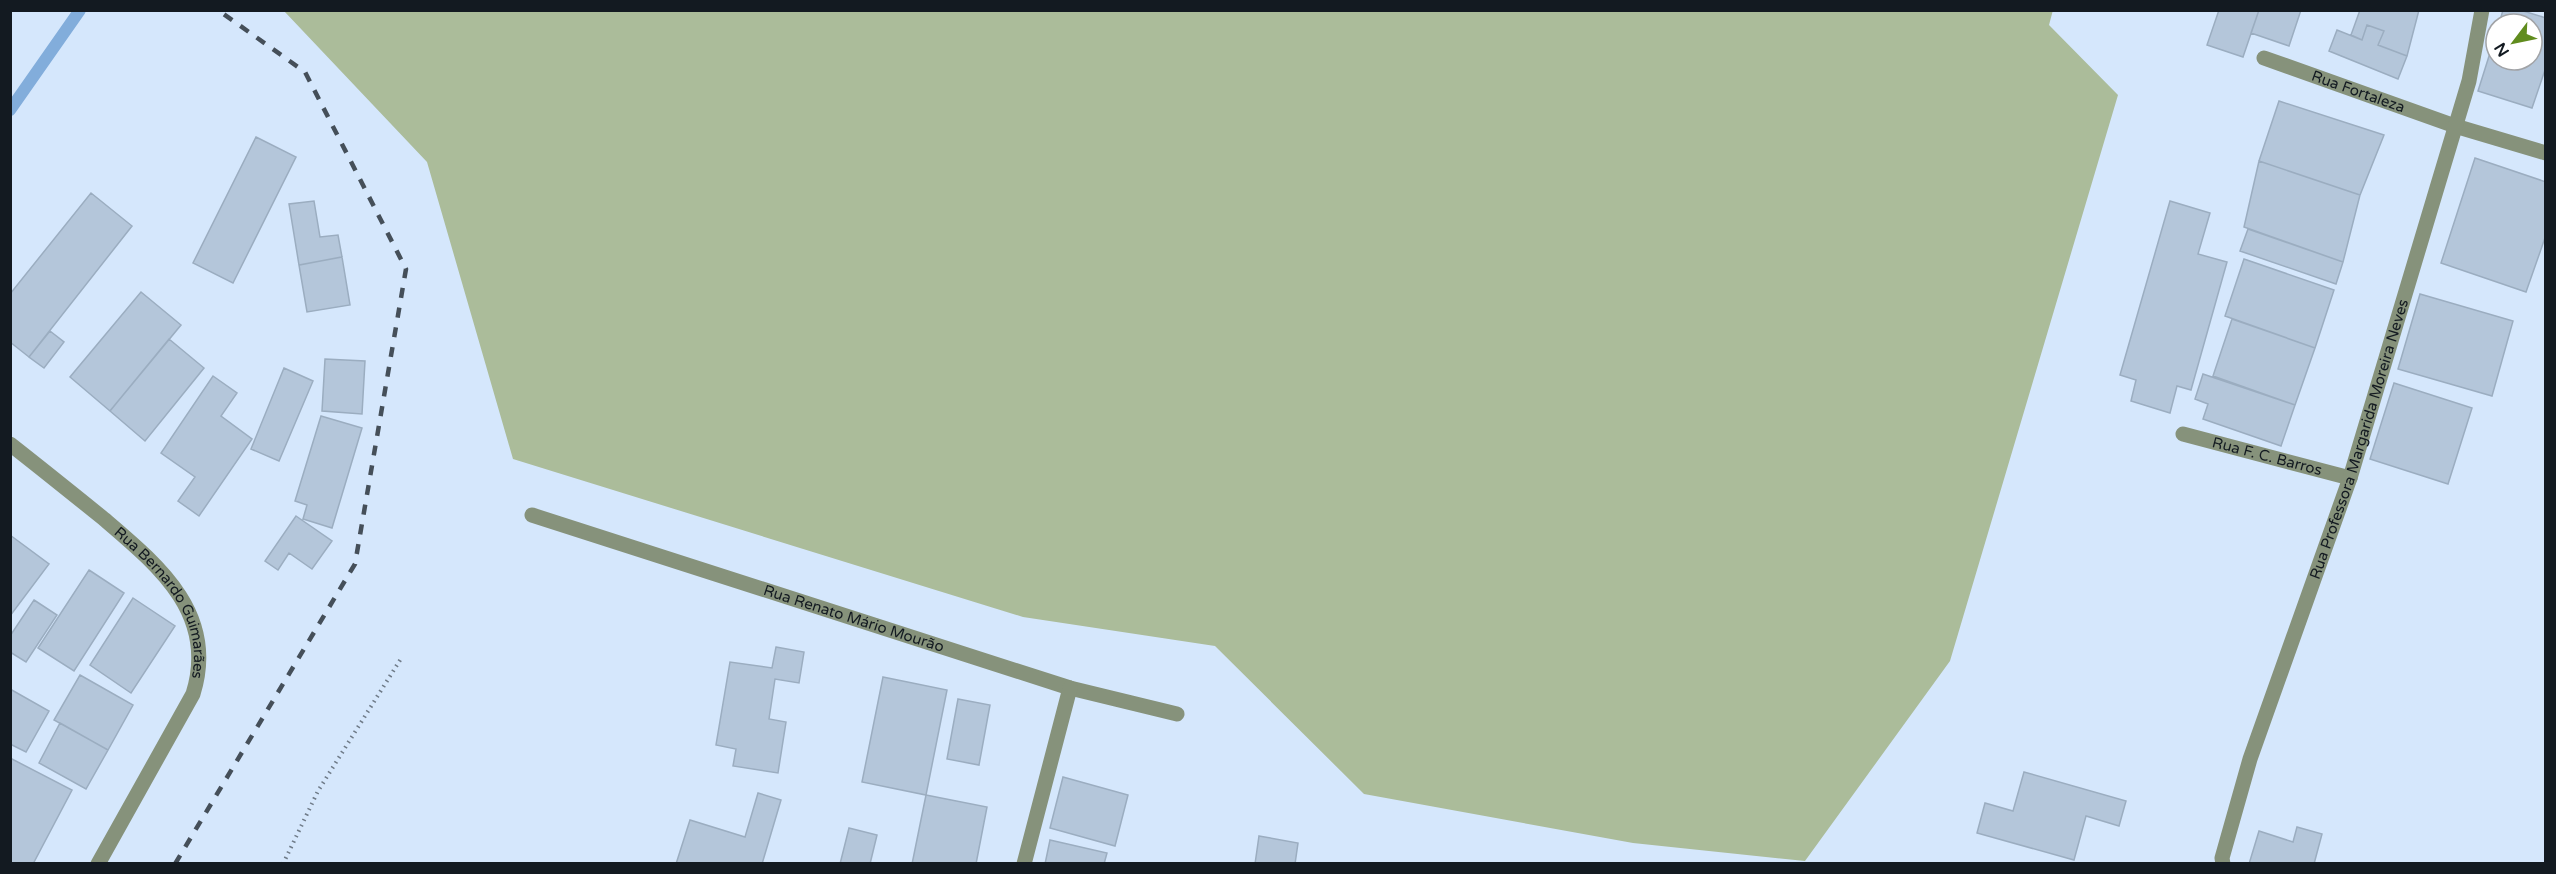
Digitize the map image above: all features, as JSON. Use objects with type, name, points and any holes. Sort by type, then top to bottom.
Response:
[{"type":"street","name":"Rua Professora Margarida Moreira Neves","points":[[2223,864],[2222,858],[2250,759],[2350,478],[2469,81],[2482,10]]},
{"type":"street","name":"Rua Fortaleza","points":[[2264,58],[2455,126],[2546,153]]},
{"type":"street","name":"Rua F. C. Barros","points":[[2184,434],[2350,478]]},
{"type":"street","name":"Rua Bernardo Guimarães","points":[[10,444],[156,563],[179,594],[194,627],[200,649],[200,671],[193,694],[98,864]]},
{"type":"street","name":"Rua Renato Mário Mourão","points":[[532,515],[1070,688],[1177,714]]},
{"type":"street","points":[[1024,864],[1070,688]]},
{"type":"path","points":[[284,864],[318,791],[402,657]]},
{"type":"green space","points":[[2053,10],[2049,25],[2118,95],[1950,661],[1805,861],[1633,843],[1364,794],[1215,646],[1023,617],[513,459],[427,162],[284,11]]},
{"type":"building","points":[[2219,10],[2259,10],[2243,57],[2207,45]]},
{"type":"building","points":[[2259,10],[2301,10],[2289,46],[2251,33]]},
{"type":"building","points":[[2360,10],[2419,10],[2407,56],[2378,45],[2384,31],[2367,25],[2362,40],[2351,35]]},
{"type":"building","points":[[2503,10],[2520,10],[2526,12],[2502,12]]},
{"type":"building","points":[[2544,17],[2546,18],[2546,67],[2532,108],[2478,91],[2484,72],[2544,72]]},
{"type":"building","points":[[2367,25],[2384,31],[2378,45],[2407,56],[2398,79],[2329,51],[2337,30],[2362,40]]},
{"type":"building","points":[[2279,101],[2384,135],[2360,195],[2259,161]]},
{"type":"building","points":[[256,137],[296,157],[233,283],[193,263]]},
{"type":"building","points":[[2475,158],[2546,182],[2546,235],[2526,292],[2441,263]]},
{"type":"building","points":[[2259,161],[2360,195],[2343,262],[2244,227]]},
{"type":"building","points":[[91,193],[132,226],[29,357],[10,342],[10,294]]},
{"type":"building","points":[[314,201],[320,237],[338,235],[342,257],[299,265],[289,204]]},
{"type":"building","points":[[2170,201],[2210,213],[2198,254],[2227,262],[2191,390],[2177,386],[2170,413],[2131,401],[2136,380],[2120,375]]},
{"type":"building","points":[[2248,229],[2343,262],[2336,284],[2240,251]]},
{"type":"building","points":[[342,257],[350,305],[307,312],[299,265]]},
{"type":"building","points":[[2244,259],[2334,290],[2315,348],[2225,316]]},
{"type":"building","points":[[141,292],[181,325],[110,411],[70,377]]},
{"type":"building","points":[[2420,294],[2513,321],[2492,396],[2398,369]]},
{"type":"building","points":[[2232,319],[2315,348],[2295,405],[2213,376]]},
{"type":"building","points":[[50,331],[64,342],[44,368],[29,357]]},
{"type":"building","points":[[169,339],[204,368],[145,441],[110,411]]},
{"type":"building","points":[[325,359],[365,361],[362,414],[322,411]]},
{"type":"building","points":[[284,368],[313,381],[279,461],[251,449]]},
{"type":"building","points":[[2203,374],[2295,405],[2281,446],[2203,419],[2208,404],[2195,399]]},
{"type":"building","points":[[213,376],[237,393],[221,416],[252,439],[199,516],[178,501],[195,477],[161,453]]},
{"type":"building","points":[[2394,383],[2472,408],[2448,484],[2370,459]]},
{"type":"building","points":[[321,416],[362,428],[332,528],[303,519],[307,505],[295,501]]},
{"type":"building","points":[[296,516],[332,541],[312,569],[289,553],[278,570],[265,561]]},
{"type":"building","points":[[10,535],[49,564],[10,616]]},
{"type":"building","points":[[89,570],[124,593],[74,671],[38,648]]},
{"type":"building","points":[[133,598],[175,626],[131,693],[90,665]]},
{"type":"building","points":[[34,600],[57,615],[26,662],[10,652],[10,636]]},
{"type":"building","points":[[776,647],[804,652],[799,683],[775,679],[769,719],[786,722],[778,773],[733,766],[736,749],[716,745],[730,662],[772,668]]},
{"type":"building","points":[[80,675],[133,705],[108,750],[54,720]]},
{"type":"building","points":[[883,677],[947,690],[926,795],[862,782]]},
{"type":"building","points":[[10,689],[49,711],[26,752],[10,744]]},
{"type":"building","points":[[958,699],[990,705],[979,765],[947,759]]},
{"type":"building","points":[[60,723],[108,750],[86,789],[39,763]]},
{"type":"building","points":[[10,758],[72,790],[33,864],[10,864]]},
{"type":"building","points":[[2024,772],[2126,801],[2119,826],[2086,816],[2074,860],[1977,833],[1985,803],[2013,811]]},
{"type":"building","points":[[1063,777],[1128,795],[1115,846],[1050,828]]},
{"type":"building","points":[[758,793],[781,800],[762,864],[676,864],[690,820],[745,837]]},
{"type":"building","points":[[926,795],[987,807],[976,864],[912,864]]},
{"type":"building","points":[[2297,827],[2322,834],[2314,864],[2249,864],[2259,831],[2293,842]]},
{"type":"building","points":[[849,828],[877,835],[870,864],[840,864]]},
{"type":"building","points":[[1259,836],[1298,843],[1295,864],[1255,864]]},
{"type":"building","points":[[1050,840],[1107,853],[1104,864],[1045,864]]},
{"type":"waterway","points":[[10,110],[80,10]]},
{"type":"railway","points":[[175,864],[355,564],[406,269],[305,72],[218,10]]}]
